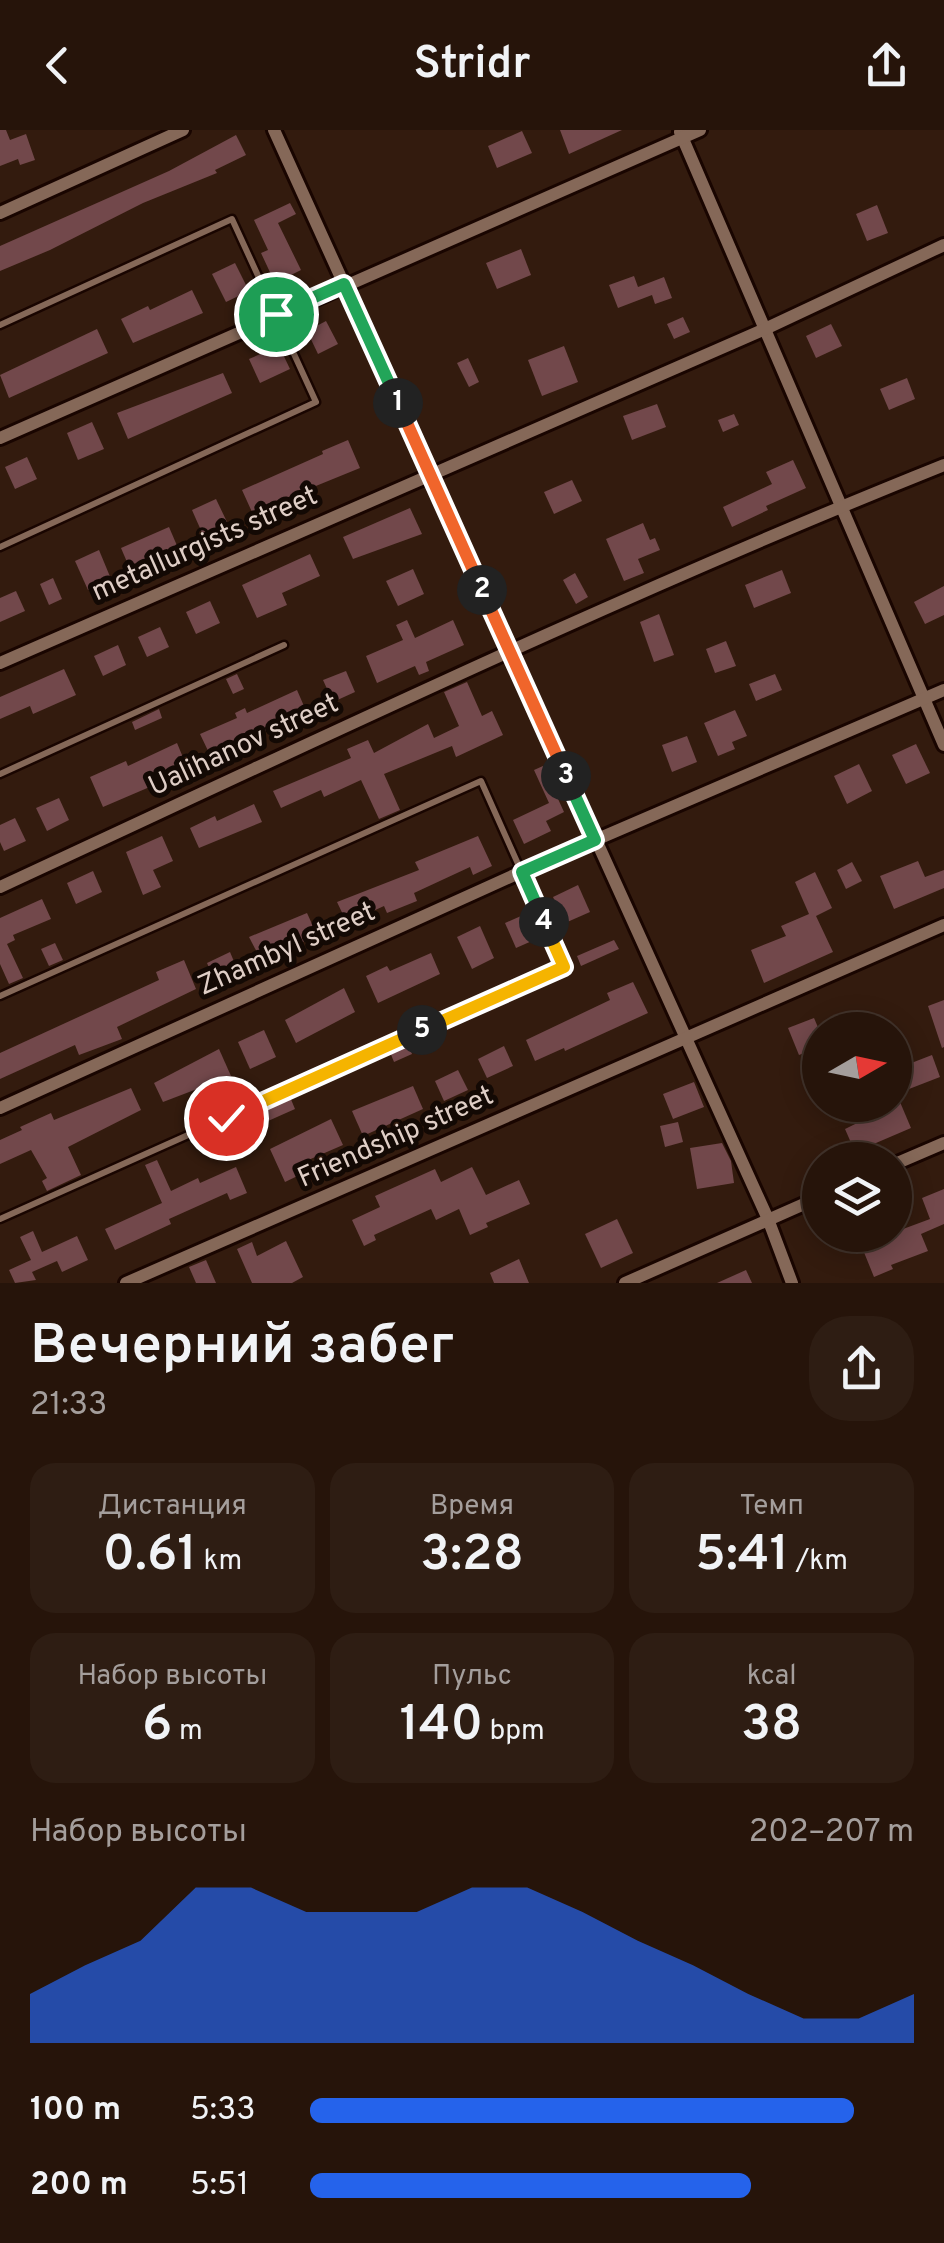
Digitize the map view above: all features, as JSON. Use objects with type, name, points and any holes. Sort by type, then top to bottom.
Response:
[{"type":"street","points":[[0,213],[183,130]]},
{"type":"street","points":[[274,130],[793,1281]]},
{"type":"street","points":[[0,438],[681,134],[700,130]]},
{"type":"street","points":[[681,134],[944,745]]},
{"type":"street","name":"metallurgists street","points":[[0,663],[764,329],[944,246]]},
{"type":"street","name":"Ualihanov street","points":[[0,887],[509,651],[841,506],[944,466]]},
{"type":"street","name":"Zhambyl street","points":[[0,1108],[522,872],[944,690]]},
{"type":"street","name":"Friendship street","points":[[126,1283],[944,925]]},
{"type":"street","points":[[912,1157],[944,1143]]},
{"type":"street","points":[[625,1283],[802,1204]]},
{"type":"lane","points":[[0,325],[232,219],[316,402],[0,547]]},
{"type":"lane","points":[[0,774],[284,645]]},
{"type":"lane","points":[[0,996],[481,781],[564,967],[0,1220]]},
{"type":"building","points":[[0,130],[6,130],[10,140],[26,134],[35,160],[20,165],[18,159],[0,166]]},
{"type":"building","points":[[560,130],[622,130],[569,154]]},
{"type":"building","points":[[522,131],[532,153],[497,168],[488,146]]},
{"type":"building","points":[[236,135],[246,155],[215,170],[217,173],[143,203],[0,271],[0,246],[169,171]]},
{"type":"building","points":[[290,203],[296,214],[278,223],[301,270],[275,283],[261,253],[268,250],[254,220]]},
{"type":"building","points":[[877,205],[888,233],[867,241],[856,214]]},
{"type":"building","points":[[521,249],[531,275],[497,289],[486,263]]},
{"type":"building","points":[[235,263],[249,291],[226,302],[212,274]]},
{"type":"building","points":[[634,276],[638,287],[664,277],[672,298],[655,304],[652,295],[618,308],[609,285]]},
{"type":"building","points":[[192,290],[203,313],[133,343],[121,319]]},
{"type":"building","points":[[683,317],[690,332],[674,339],[667,324]]},
{"type":"building","points":[[326,321],[338,344],[318,354],[307,331]]},
{"type":"building","points":[[831,324],[842,346],[816,358],[806,336]]},
{"type":"building","points":[[97,329],[108,353],[9,398],[0,375]]},
{"type":"building","points":[[279,346],[290,369],[260,383],[249,359]]},
{"type":"building","points":[[564,346],[578,382],[542,396],[528,360]]},
{"type":"building","points":[[468,358],[479,382],[469,387],[457,363]]},
{"type":"building","points":[[223,373],[232,393],[128,439],[117,413]]},
{"type":"building","points":[[907,378],[915,399],[889,410],[880,389]]},
{"type":"building","points":[[657,404],[666,427],[632,440],[623,416]]},
{"type":"building","points":[[734,414],[739,425],[723,432],[718,420]]},
{"type":"building","points":[[92,422],[104,449],[78,460],[67,433]]},
{"type":"building","points":[[348,440],[360,468],[252,512],[242,490]]},
{"type":"building","points":[[27,457],[37,479],[15,489],[5,467]]},
{"type":"building","points":[[793,460],[806,488],[732,527],[723,507],[772,484],[766,472]]},
{"type":"building","points":[[572,480],[582,501],[554,514],[544,492]]},
{"type":"building","points":[[216,499],[228,524],[203,535],[192,510]]},
{"type":"building","points":[[410,508],[422,534],[353,559],[343,537]]},
{"type":"building","points":[[643,523],[650,540],[655,538],[660,550],[638,559],[644,573],[624,581],[606,539]]},
{"type":"building","points":[[169,527],[178,548],[130,569],[121,548]]},
{"type":"building","points":[[99,550],[111,579],[88,590],[75,561]]},
{"type":"building","points":[[310,554],[320,576],[282,593],[287,605],[257,618],[242,585]]},
{"type":"building","points":[[413,569],[424,594],[398,606],[386,581]]},
{"type":"building","points":[[782,570],[791,593],[754,608],[745,585]]},
{"type":"building","points":[[575,573],[588,597],[576,604],[563,580]]},
{"type":"building","points":[[53,578],[62,599],[49,605],[40,584]]},
{"type":"building","points":[[944,586],[944,615],[925,624],[914,602]]},
{"type":"building","points":[[16,591],[25,611],[0,622],[0,598]]},
{"type":"building","points":[[210,601],[220,623],[196,634],[186,612]]},
{"type":"building","points":[[659,614],[674,655],[654,662],[640,622]]},
{"type":"building","points":[[407,620],[415,638],[453,620],[464,645],[426,662],[429,671],[419,675],[415,666],[377,683],[366,656],[403,640],[396,625]]},
{"type":"building","points":[[160,627],[169,647],[147,657],[138,637]]},
{"type":"building","points":[[726,641],[736,666],[715,673],[706,649]]},
{"type":"building","points":[[118,645],[126,665],[103,676],[94,656]]},
{"type":"building","points":[[64,669],[76,695],[33,714],[30,706],[0,719],[0,697]]},
{"type":"building","points":[[346,671],[355,692],[333,702],[323,680]]},
{"type":"building","points":[[237,674],[244,689],[233,694],[226,679]]},
{"type":"building","points":[[775,674],[782,690],[756,701],[749,684]]},
{"type":"building","points":[[467,682],[482,716],[492,711],[503,735],[456,757],[452,746],[384,774],[400,810],[379,819],[361,780],[324,797],[321,790],[281,808],[273,791],[351,758],[347,749],[368,740],[374,753],[428,724],[434,738],[459,726],[444,692]]},
{"type":"building","points":[[297,690],[307,713],[257,735],[261,744],[251,749],[247,741],[211,757],[200,734],[237,718],[235,713],[245,708],[247,713]]},
{"type":"building","points":[[159,709],[162,718],[135,730],[132,722]]},
{"type":"building","points":[[735,710],[747,736],[732,742],[735,749],[718,756],[704,723]]},
{"type":"building","points":[[687,736],[697,762],[672,772],[662,745]]},
{"type":"building","points":[[177,743],[187,767],[161,779],[164,786],[154,791],[152,786],[103,807],[90,777],[126,761],[128,766]]},
{"type":"building","points":[[916,744],[930,773],[906,784],[892,755]]},
{"type":"building","points":[[859,764],[872,791],[847,804],[834,776]]},
{"type":"building","points":[[543,766],[564,812],[546,821],[551,831],[524,844],[513,820],[549,803],[534,770]]},
{"type":"building","points":[[59,798],[69,820],[47,831],[36,808]]},
{"type":"building","points":[[254,804],[262,822],[199,848],[190,828]]},
{"type":"building","points":[[15,818],[26,841],[4,851],[0,825]]},
{"type":"building","points":[[162,836],[173,861],[153,870],[161,887],[143,895],[126,852]]},
{"type":"building","points":[[478,836],[492,866],[473,875],[470,867],[414,893],[417,901],[387,913],[384,906],[347,923],[337,902],[419,870],[415,862]]},
{"type":"building","points":[[918,861],[925,877],[944,870],[944,888],[894,909],[880,876]]},
{"type":"building","points":[[852,862],[862,881],[846,889],[837,870]]},
{"type":"building","points":[[93,871],[102,892],[76,904],[67,883]]},
{"type":"building","points":[[815,872],[832,908],[816,916],[833,952],[764,983],[751,950],[786,936],[781,926],[809,914],[795,882]]},
{"type":"building","points":[[578,885],[590,912],[565,923],[553,897]]},
{"type":"building","points":[[42,899],[51,919],[13,935],[15,940],[7,944],[23,978],[9,984],[0,964],[0,918]]},
{"type":"building","points":[[530,912],[541,937],[516,948],[505,923]]},
{"type":"building","points":[[307,913],[317,935],[262,962],[249,937]]},
{"type":"building","points":[[480,926],[494,958],[472,969],[457,937]]},
{"type":"building","points":[[614,940],[619,949],[581,966],[577,956]]},
{"type":"building","points":[[55,943],[63,960],[49,966],[41,949]]},
{"type":"building","points":[[230,952],[238,971],[215,981],[207,963]]},
{"type":"building","points":[[431,953],[440,974],[378,1003],[366,976],[387,966],[390,971]]},
{"type":"building","points":[[184,960],[196,989],[117,1027],[122,1039],[79,1055],[75,1045],[0,1079],[0,1053],[159,980],[156,972]]},
{"type":"building","points":[[633,982],[648,1013],[535,1061],[526,1040],[610,1000],[607,993]]},
{"type":"building","points":[[344,988],[355,1012],[296,1043],[285,1020]]},
{"type":"building","points":[[944,1000],[944,1047],[942,1048],[928,1006]]},
{"type":"building","points":[[802,1023],[802,1054],[799,1055],[788,1028]]},
{"type":"building","points":[[264,1030],[276,1057],[250,1069],[238,1042]]},
{"type":"building","points":[[408,1044],[412,1054],[394,1062],[390,1052]]},
{"type":"building","points":[[504,1046],[513,1066],[487,1078],[478,1059]]},
{"type":"building","points":[[219,1049],[231,1076],[163,1102],[154,1083]]},
{"type":"building","points":[[932,1055],[940,1077],[912,1088],[912,1063]]},
{"type":"building","points":[[458,1070],[468,1090],[444,1101],[435,1081]]},
{"type":"building","points":[[694,1082],[704,1107],[673,1119],[663,1094]]},
{"type":"building","points":[[413,1086],[423,1109],[363,1136],[352,1111]]},
{"type":"building","points":[[131,1088],[141,1110],[68,1147],[81,1175],[47,1191],[42,1181],[47,1178],[31,1150],[0,1164],[0,1140],[22,1130],[20,1127],[51,1113],[54,1120]]},
{"type":"building","points":[[290,1097],[295,1109],[248,1130],[242,1118]]},
{"type":"building","points":[[331,1119],[343,1145],[306,1161],[310,1170],[285,1182],[270,1149]]},
{"type":"building","points":[[678,1122],[683,1142],[665,1147],[660,1126]]},
{"type":"building","points":[[859,1122],[908,1122],[911,1128],[878,1142],[851,1142],[845,1129]]},
{"type":"building","points":[[722,1143],[731,1161],[734,1183],[697,1189],[690,1148]]},
{"type":"building","points":[[157,1160],[171,1191],[236,1167],[247,1193],[230,1200],[227,1193],[169,1219],[171,1224],[115,1250],[105,1229],[162,1203],[145,1165]]},
{"type":"building","points":[[472,1167],[486,1195],[519,1180],[530,1204],[486,1223],[488,1227],[470,1235],[459,1209],[436,1220],[431,1209],[374,1235],[376,1240],[364,1246],[352,1220],[380,1207],[375,1196],[435,1169],[441,1182]]},
{"type":"building","points":[[944,1189],[944,1224],[921,1234],[928,1251],[891,1265],[893,1269],[874,1277],[864,1252],[912,1252],[912,1226],[930,1219],[922,1198]]},
{"type":"building","points":[[617,1219],[633,1253],[601,1268],[585,1234]]},
{"type":"building","points":[[33,1231],[42,1252],[77,1236],[88,1260],[62,1272],[57,1261],[32,1272],[36,1280],[15,1283],[9,1270],[31,1260],[20,1237]]},
{"type":"building","points":[[286,1241],[303,1277],[292,1283],[252,1283],[237,1249],[252,1242],[257,1256]]},
{"type":"building","points":[[519,1259],[529,1283],[494,1283],[490,1273]]},
{"type":"building","points":[[206,1260],[216,1283],[196,1283],[189,1267]]},
{"type":"building","points":[[746,1270],[752,1283],[717,1283]]},
{"type":"route","points":[[226,1118],[564,967],[522,872],[595,840],[344,284],[276,314]]}]
